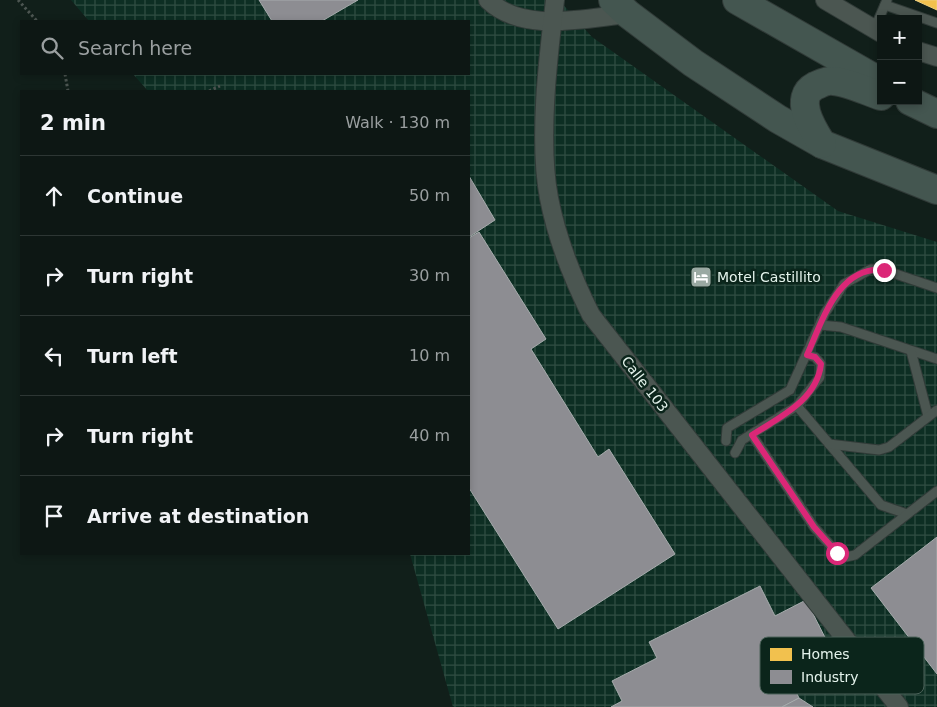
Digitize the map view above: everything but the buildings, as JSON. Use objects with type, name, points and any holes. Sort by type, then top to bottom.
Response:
[{"type":"main road","points":[[738,0],[877,80]]},
{"type":"main road","points":[[621,7],[693,63],[778,119],[822,144],[937,190]]},
{"type":"main road","points":[[822,144],[804,111],[811,88],[824,82],[833,81],[877,95]]},
{"type":"main road","points":[[917,105],[937,114]]},
{"type":"street","points":[[488,0],[498,9],[523,18],[553,21],[621,7]]},
{"type":"street","name":"Calle 103","points":[[555,0],[547,76],[545,142],[548,196],[557,236],[570,274],[591,315],[844,637]]},
{"type":"street","points":[[825,0],[877,32]]},
{"type":"street","points":[[922,52],[937,58]]},
{"type":"street","name":"Calle 103","points":[[889,694],[899,707]]},
{"type":"lane","points":[[882,15],[886,2],[937,23]]},
{"type":"lane","points":[[726,441],[727,428],[790,390],[825,313],[844,284],[871,269],[884,270],[937,288]]},
{"type":"lane","points":[[820,325],[841,327],[937,359]]},
{"type":"lane","points":[[911,351],[928,416]]},
{"type":"lane","points":[[735,453],[742,440],[797,406],[820,378],[821,364],[815,357],[807,355]]},
{"type":"lane","points":[[797,406],[881,505],[907,514]]},
{"type":"lane","points":[[829,444],[879,450],[889,446],[937,410]]},
{"type":"lane","points":[[752,435],[814,527],[837,553],[846,557],[854,555],[937,491]]},
{"type":"path","points":[[18,0],[36,20]]},
{"type":"path","points":[[65,75],[68,90]]},
{"type":"path","points":[[210,90],[220,86]]},
{"type":"shaded area","points":[[71,0],[559,0],[592,37],[838,211],[937,242],[937,707],[453,707],[410,555],[470,555],[470,90],[147,90],[134,75],[470,75],[470,20],[88,20]]},
{"type":"place","name":"Motel Castillito","points":[[701,277]]},
{"type":"route","points":[[837,553],[814,527],[752,435],[797,406],[820,378],[821,364],[815,357],[807,355],[825,313],[844,284],[871,269],[884,270]]}]
